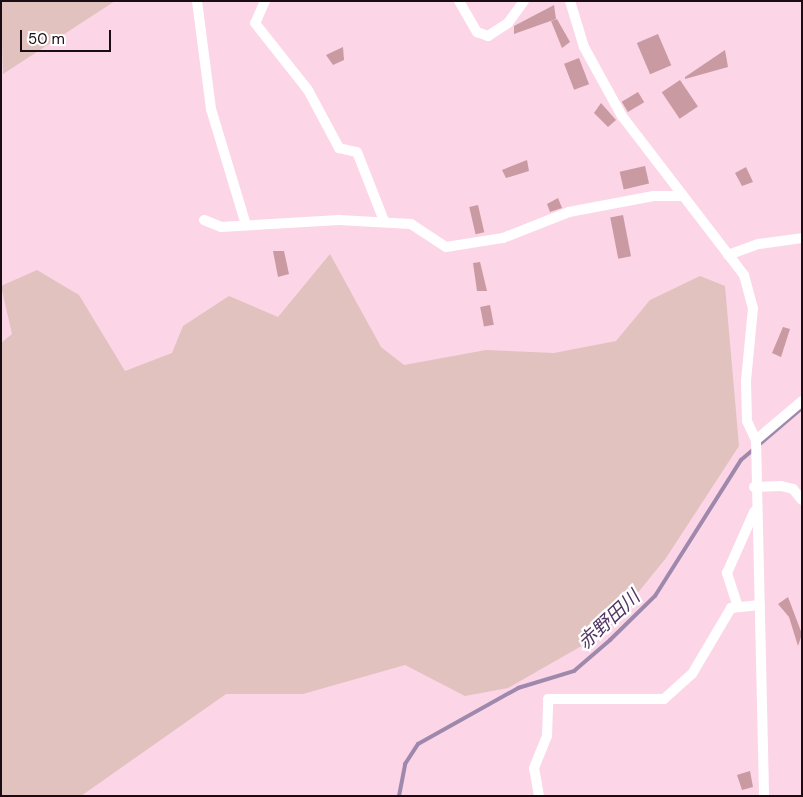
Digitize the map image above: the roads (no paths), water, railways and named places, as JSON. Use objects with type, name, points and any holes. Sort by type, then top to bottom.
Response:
[{"type":"street","points":[[197,1],[212,109],[246,225]]},
{"type":"street","points":[[264,1],[255,23],[308,90],[338,148],[357,152],[384,221]]},
{"type":"street","points":[[459,1],[477,32],[488,36],[508,23],[524,1]]},
{"type":"street","points":[[570,1],[584,47],[622,116],[680,196],[744,274],[753,308],[746,381],[747,420],[756,440],[754,487],[760,605],[764,796]]},
{"type":"street","points":[[204,220],[221,227],[384,221],[411,224],[446,247],[503,238],[570,212],[654,196],[680,196]]},
{"type":"street","points":[[728,255],[759,244],[802,238]]},
{"type":"street","points":[[756,440],[802,401]]},
{"type":"street","points":[[754,487],[781,486],[793,489],[802,500]]},
{"type":"street","points":[[737,604],[727,573],[756,509]]},
{"type":"street","points":[[539,796],[534,768],[547,736],[548,699],[664,699],[692,674],[726,615],[737,604],[760,605]]},
{"type":"waterway","name":"赤野田川","points":[[399,796],[405,764],[418,744],[518,688],[574,671],[610,640],[655,596],[741,460],[802,408]]}]
